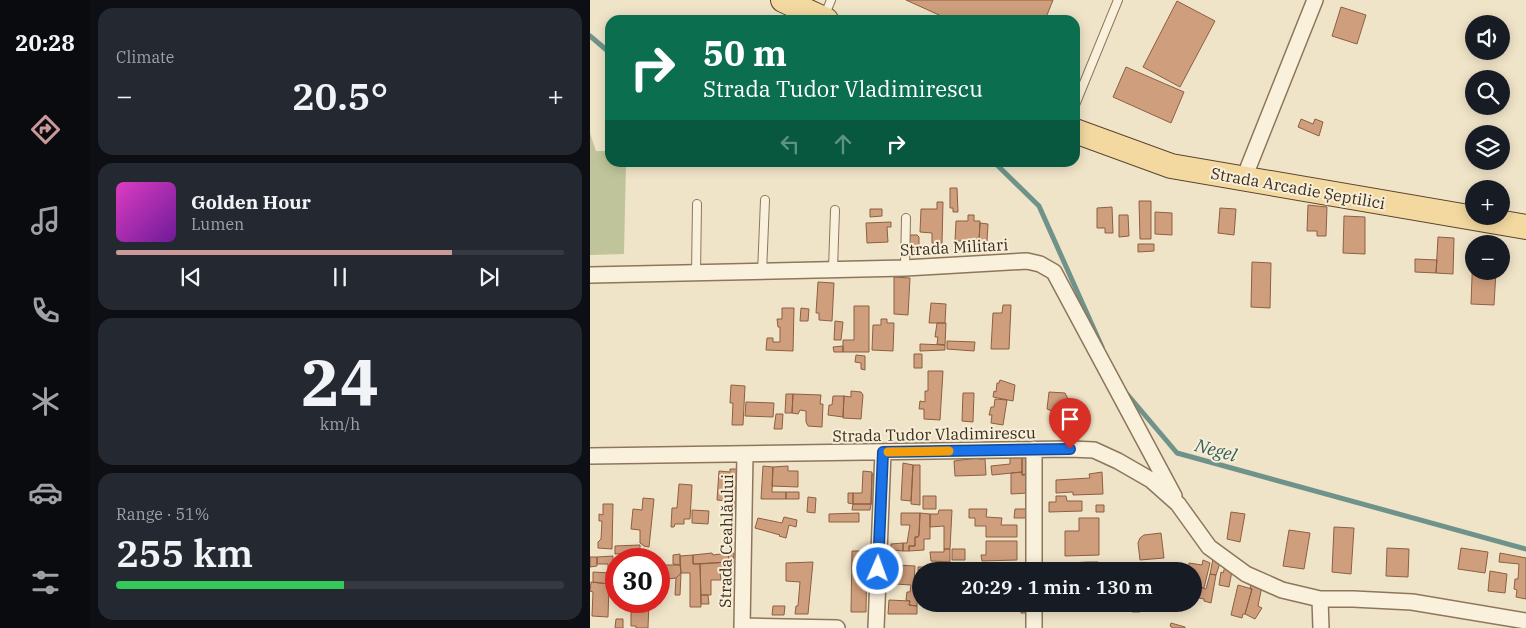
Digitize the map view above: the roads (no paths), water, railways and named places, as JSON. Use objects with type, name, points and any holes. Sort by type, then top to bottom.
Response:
[{"type":"main road","points":[[783,0],[827,13]]},
{"type":"main road","name":"Strada Arcadie Șeptilici","points":[[1080,133],[1171,166],[1526,224]]},
{"type":"street","points":[[1244,178],[1315,0]]},
{"type":"street","name":"Strada Militari","points":[[590,276],[905,268],[1027,261],[1040,264],[1054,272],[1178,504]]},
{"type":"street","points":[[1034,450],[1034,562]]},
{"type":"street","name":"Strada Tudor Vladimirescu","points":[[590,456],[1094,450],[1151,480],[1178,504],[1209,547],[1246,574],[1282,590],[1320,599],[1412,602],[1526,621]]},
{"type":"street","points":[[876,628],[883,452]]},
{"type":"street","name":"Strada Ceahlăului","points":[[742,627],[745,454]]},
{"type":"street","points":[[1320,599],[1321,628]]},
{"type":"street","points":[[1034,612],[1034,628]]},
{"type":"street","points":[[742,627],[837,628]]},
{"type":"lane","points":[[1080,94],[1118,0]]},
{"type":"lane","points":[[762,272],[765,200]]},
{"type":"lane","points":[[696,274],[697,204]]},
{"type":"lane","points":[[833,270],[835,210]]},
{"type":"lane","points":[[905,268],[906,218]]},
{"type":"waterway","name":"Negel","points":[[590,36],[605,49]]},
{"type":"waterway","name":"Negel","points":[[999,167],[1039,206],[1102,347]]},
{"type":"waterway","name":"Negel","points":[[1127,394],[1177,453],[1526,549]]}]
